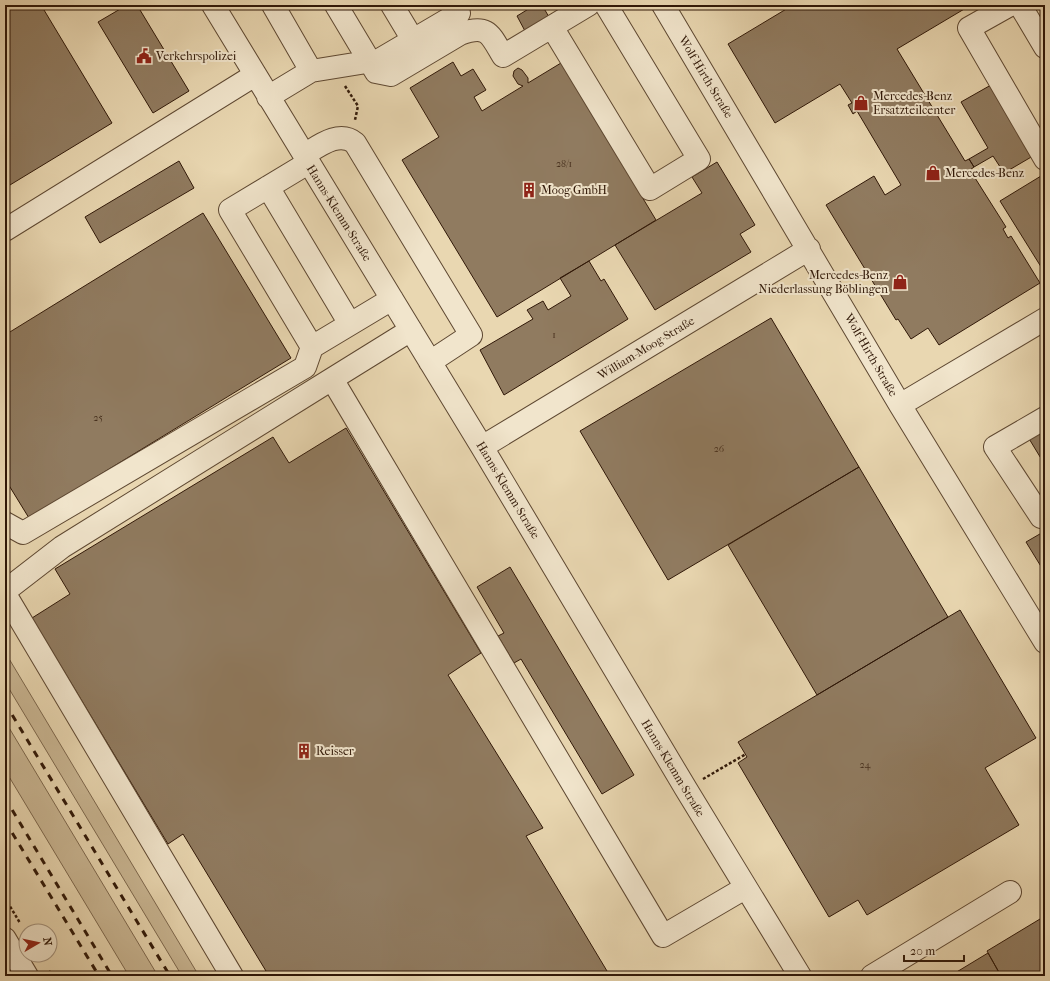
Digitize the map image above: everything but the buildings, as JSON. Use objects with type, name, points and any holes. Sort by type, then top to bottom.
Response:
[{"type":"street","name":"Hanns-Klemm-Straße","points":[[213,5],[482,447],[745,888],[800,976]]},
{"type":"street","points":[[273,5],[311,71]]},
{"type":"street","points":[[336,5],[376,72],[391,75],[460,34],[468,31],[484,31],[491,36],[503,56],[588,5]]},
{"type":"street","points":[[392,5],[413,40]]},
{"type":"street","points":[[268,97],[311,71],[379,60],[459,13],[454,5]]},
{"type":"street","points":[[552,27],[650,189],[699,159],[606,5]]},
{"type":"street","name":"Wolf-Hirth-Straße","points":[[663,5],[809,249],[900,405],[1045,642]]},
{"type":"street","points":[[1010,5],[969,28],[1045,159]]},
{"type":"street","points":[[1020,5],[1045,47]]},
{"type":"street","points":[[5,230],[255,75]]},
{"type":"street","points":[[312,347],[230,210],[268,187],[326,142],[344,138],[355,143],[471,335],[430,362]]},
{"type":"street","points":[[268,187],[350,324]]},
{"type":"street","name":"William-Moog-Straße","points":[[482,447],[809,249]]},
{"type":"street","points":[[5,523],[23,533],[305,367],[312,347],[392,299]]},
{"type":"street","points":[[900,405],[1045,319]]},
{"type":"street","points":[[232,976],[5,593],[62,547],[411,330]]},
{"type":"street","points":[[332,379],[663,936],[745,888]]},
{"type":"street","points":[[1041,517],[995,447],[1045,418]]},
{"type":"street","points":[[872,976],[1010,892]]},
{"type":"street","points":[[14,933],[27,976]]},
{"type":"path","points":[[333,67],[358,106],[351,140]]},
{"type":"path","points":[[686,789],[746,754]]},
{"type":"path","points":[[5,898],[14,933]]},
{"type":"shaded area","points":[[5,652],[199,976],[182,976],[5,682]]},
{"type":"shaded area","points":[[5,721],[158,976],[129,976],[5,770]]},
{"type":"railway","points":[[5,703],[170,976]]},
{"type":"railway","points":[[5,798],[112,976]]},
{"type":"railway","points":[[5,821],[99,976]]},
{"type":"place","name":"Verkehrspolizei","points":[[144,56]]},
{"type":"place","name":"Mercedes-Benz Ersatzteilcenter","points":[[861,103]]},
{"type":"place","name":"Mercedes-Benz","points":[[933,173]]},
{"type":"place","name":"Moog GmbH","points":[[529,190]]},
{"type":"place","name":"Mercedes-Benz Niederlassung Böblingen","points":[[900,282]]},
{"type":"place","name":"Reisser","points":[[304,751]]}]
